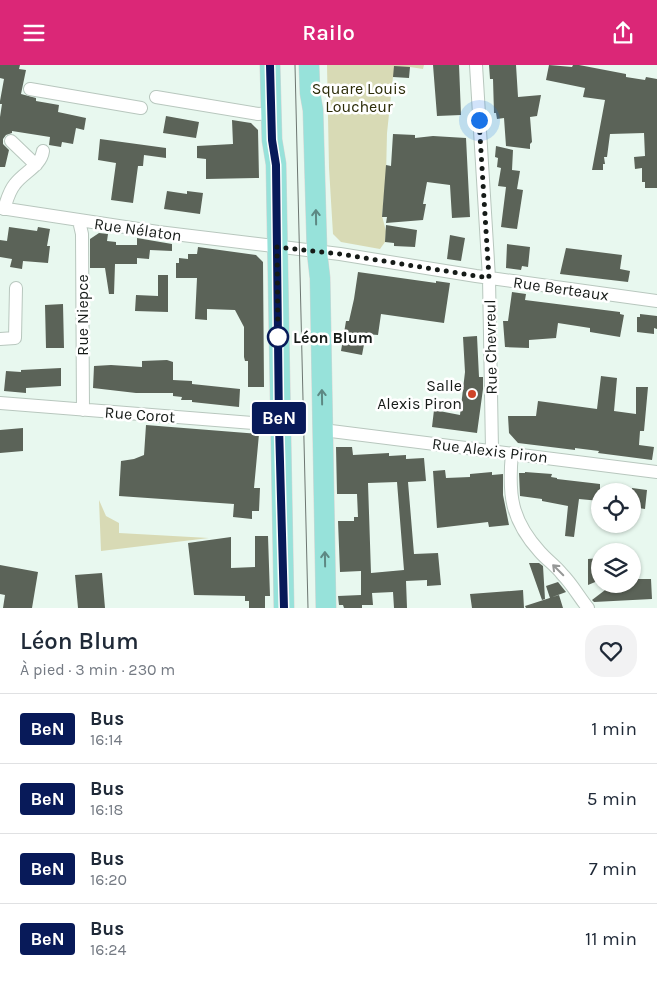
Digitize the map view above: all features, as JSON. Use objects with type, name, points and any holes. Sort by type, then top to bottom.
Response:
[{"type":"main road","points":[[270,65],[272,140],[276,165],[279,425],[284,608]]},
{"type":"main road","points":[[309,65],[313,110],[317,251],[320,279],[326,608]]},
{"type":"street","name":"Rue Chevreul","points":[[476,65],[489,278],[492,450]]},
{"type":"street","points":[[30,89],[141,108]]},
{"type":"street","points":[[156,97],[258,114],[272,113]]},
{"type":"street","points":[[11,141],[36,165]]},
{"type":"street","points":[[2,209],[16,182],[36,165],[42,157],[43,151]]},
{"type":"street","name":"Rue Nélaton","points":[[2,209],[79,221],[317,251]]},
{"type":"street","name":"Rue Niepce","points":[[79,221],[82,234],[83,410]]},
{"type":"street","name":"Rue Berteaux","points":[[317,251],[489,278],[657,301]]},
{"type":"street","points":[[0,339],[15,338],[16,288]]},
{"type":"street","name":"Rue Corot","points":[[0,403],[279,425]]},
{"type":"street","name":"Rue Alexis Piron","points":[[323,430],[657,472]]},
{"type":"street","points":[[512,453],[509,481],[513,510],[525,534],[562,573],[588,608]]},
{"type":"green space","name":"Square Louis Loucheur","points":[[327,65],[424,65],[423,69],[410,67],[393,77],[387,133],[386,176],[382,216],[386,231],[385,242],[380,249],[341,242],[333,234],[329,168]]},
{"type":"green space","points":[[99,500],[106,516],[119,523],[119,533],[209,538],[101,551]]},
{"type":"building","points":[[0,65],[20,65],[19,69],[26,70],[21,94],[36,98],[36,101],[59,105],[58,112],[86,118],[84,130],[76,128],[73,144],[62,142],[61,147],[49,145],[50,137],[12,131],[3,139],[3,144],[9,150],[5,167],[0,167],[0,117],[2,104],[0,104],[0,101],[4,79],[0,78]]},
{"type":"building","points":[[433,65],[459,65],[461,115],[437,116]]},
{"type":"building","points":[[489,65],[516,65],[518,97],[541,95],[537,116],[530,117],[532,142],[530,149],[506,146],[504,118],[497,119],[496,113],[494,113],[493,79],[490,79]]},
{"type":"building","points":[[549,65],[572,67],[573,65],[579,65],[626,74],[626,77],[645,80],[646,77],[657,79],[657,188],[645,188],[645,182],[642,182],[642,168],[635,169],[634,157],[645,156],[644,133],[610,134],[603,170],[592,170],[605,100],[583,97],[585,88],[546,80]]},
{"type":"building","points":[[394,66],[410,67],[409,78],[393,77]]},
{"type":"building","points":[[166,116],[199,122],[196,138],[163,133]]},
{"type":"building","points":[[232,120],[251,123],[258,130],[259,178],[206,179],[206,159],[197,158],[197,146],[233,144]]},
{"type":"building","points":[[393,134],[415,135],[415,138],[433,136],[466,138],[470,217],[452,218],[450,185],[427,182],[423,204],[426,204],[423,220],[386,223],[387,217],[382,217],[386,165],[391,166]]},
{"type":"building","points":[[100,139],[166,148],[166,158],[144,155],[143,166],[138,166],[133,203],[111,200],[116,163],[98,160]]},
{"type":"building","points":[[496,146],[513,150],[512,170],[520,171],[517,189],[523,190],[517,229],[501,227],[506,187],[498,186],[501,168],[497,167],[498,158],[495,157]]},
{"type":"building","points":[[167,191],[187,194],[187,191],[203,193],[200,214],[164,209]]},
{"type":"building","points":[[386,225],[417,230],[415,247],[394,246],[394,243],[385,242]]},
{"type":"building","points":[[9,227],[37,231],[38,227],[50,229],[47,246],[50,246],[48,263],[23,261],[22,269],[10,267],[12,259],[0,257],[0,240],[7,241]]},
{"type":"building","points":[[99,233],[108,234],[107,241],[116,242],[116,245],[137,245],[137,238],[172,244],[172,251],[150,250],[149,259],[137,258],[137,264],[115,264],[114,294],[109,294],[105,268],[90,268],[90,239]]},
{"type":"building","points":[[450,235],[465,238],[461,261],[447,259]]},
{"type":"building","points":[[507,244],[530,247],[528,267],[522,266],[521,270],[506,268]]},
{"type":"building","points":[[198,247],[256,255],[263,262],[264,387],[248,387],[248,361],[245,361],[244,357],[244,327],[235,310],[207,309],[207,320],[195,319],[197,278],[176,278],[176,263],[179,263],[179,258],[188,259],[188,254],[197,254]]},
{"type":"building","points":[[566,248],[622,255],[620,269],[630,271],[628,282],[560,274]]},
{"type":"building","points":[[358,272],[436,283],[436,281],[450,283],[444,323],[381,314],[378,335],[366,334],[362,355],[341,351],[346,321],[349,321],[354,299]]},
{"type":"building","points":[[158,275],[168,275],[168,312],[135,311],[136,295],[158,296]]},
{"type":"building","points":[[512,292],[526,294],[525,300],[620,312],[620,314],[624,315],[620,337],[590,332],[590,328],[558,323],[556,338],[529,340],[529,348],[505,347],[503,321],[508,321]]},
{"type":"building","points":[[63,304],[64,348],[46,348],[45,305]]},
{"type":"building","points":[[640,314],[657,316],[657,329],[654,328],[654,334],[637,332],[637,317],[640,317]]},
{"type":"building","points":[[477,336],[479,377],[483,377],[483,389],[477,433],[432,427],[434,410],[460,415],[465,372],[463,337]]},
{"type":"building","points":[[167,360],[173,362],[173,380],[192,381],[192,384],[240,389],[239,407],[181,400],[182,397],[173,396],[173,393],[136,393],[93,388],[94,366],[142,367],[142,361]]},
{"type":"building","points":[[61,368],[61,386],[26,388],[26,393],[4,391],[6,371],[21,372],[21,370]]},
{"type":"building","points":[[601,376],[617,378],[614,411],[636,414],[636,387],[648,387],[644,431],[640,431],[639,445],[654,447],[652,460],[598,453],[599,451],[518,443],[509,433],[508,416],[536,416],[538,401],[597,409]]},
{"type":"building","points":[[146,425],[259,434],[254,488],[260,488],[259,511],[252,511],[252,519],[233,517],[234,504],[119,496],[121,461],[144,455]]},
{"type":"building","points":[[23,428],[23,451],[0,453],[0,430]]},
{"type":"building","points":[[336,447],[352,447],[353,455],[389,453],[389,456],[406,455],[406,459],[424,458],[426,481],[408,482],[414,554],[438,553],[441,585],[427,586],[427,580],[406,581],[407,608],[394,608],[393,592],[372,593],[373,605],[362,605],[362,608],[344,608],[343,605],[339,605],[338,596],[361,595],[361,571],[340,572],[338,521],[354,521],[354,517],[358,517],[357,494],[337,494]],"holes":[[[397,482],[404,570],[371,573],[368,483]]]},
{"type":"building","points":[[445,470],[446,478],[470,477],[470,474],[492,472],[492,475],[503,474],[503,495],[509,525],[489,527],[488,522],[437,528],[433,471]]},
{"type":"building","points":[[519,473],[552,474],[551,477],[557,479],[591,483],[591,500],[579,499],[574,537],[565,536],[568,506],[542,501],[542,499],[520,496]]},
{"type":"building","points":[[641,489],[647,490],[645,509],[641,508]]},
{"type":"building","points":[[255,536],[268,536],[270,596],[265,596],[265,608],[249,608],[249,601],[245,601],[245,596],[194,595],[188,543],[231,537],[231,568],[255,567]]},
{"type":"building","points":[[588,559],[591,559],[591,584],[588,585]]},
{"type":"building","points":[[529,563],[539,563],[543,566],[545,599],[542,600]]},
{"type":"building","points":[[0,565],[38,572],[32,608],[3,608],[5,595],[0,594]]},
{"type":"building","points":[[102,573],[105,608],[78,608],[75,575]]},
{"type":"building","points":[[641,579],[651,579],[652,599],[594,602],[592,600],[601,593],[641,593]]},
{"type":"building","points":[[558,582],[566,592],[550,598],[546,586]]},
{"type":"building","points":[[523,590],[524,608],[472,608],[470,594]]},
{"type":"building","points":[[559,595],[563,608],[526,608],[525,606]]},
{"type":"tram line","points":[[295,65],[308,608]]},
{"type":"bus line","name":"BeN","points":[[270,65],[272,140],[276,165],[279,425],[284,608]]},
{"type":"place","name":"Léon Blum","points":[[278,337]]},
{"type":"place","name":"Salle Alexis Piron","points":[[472,394]]},
{"type":"route","points":[[278,337],[277,247],[340,254],[489,278],[479,120]]}]
